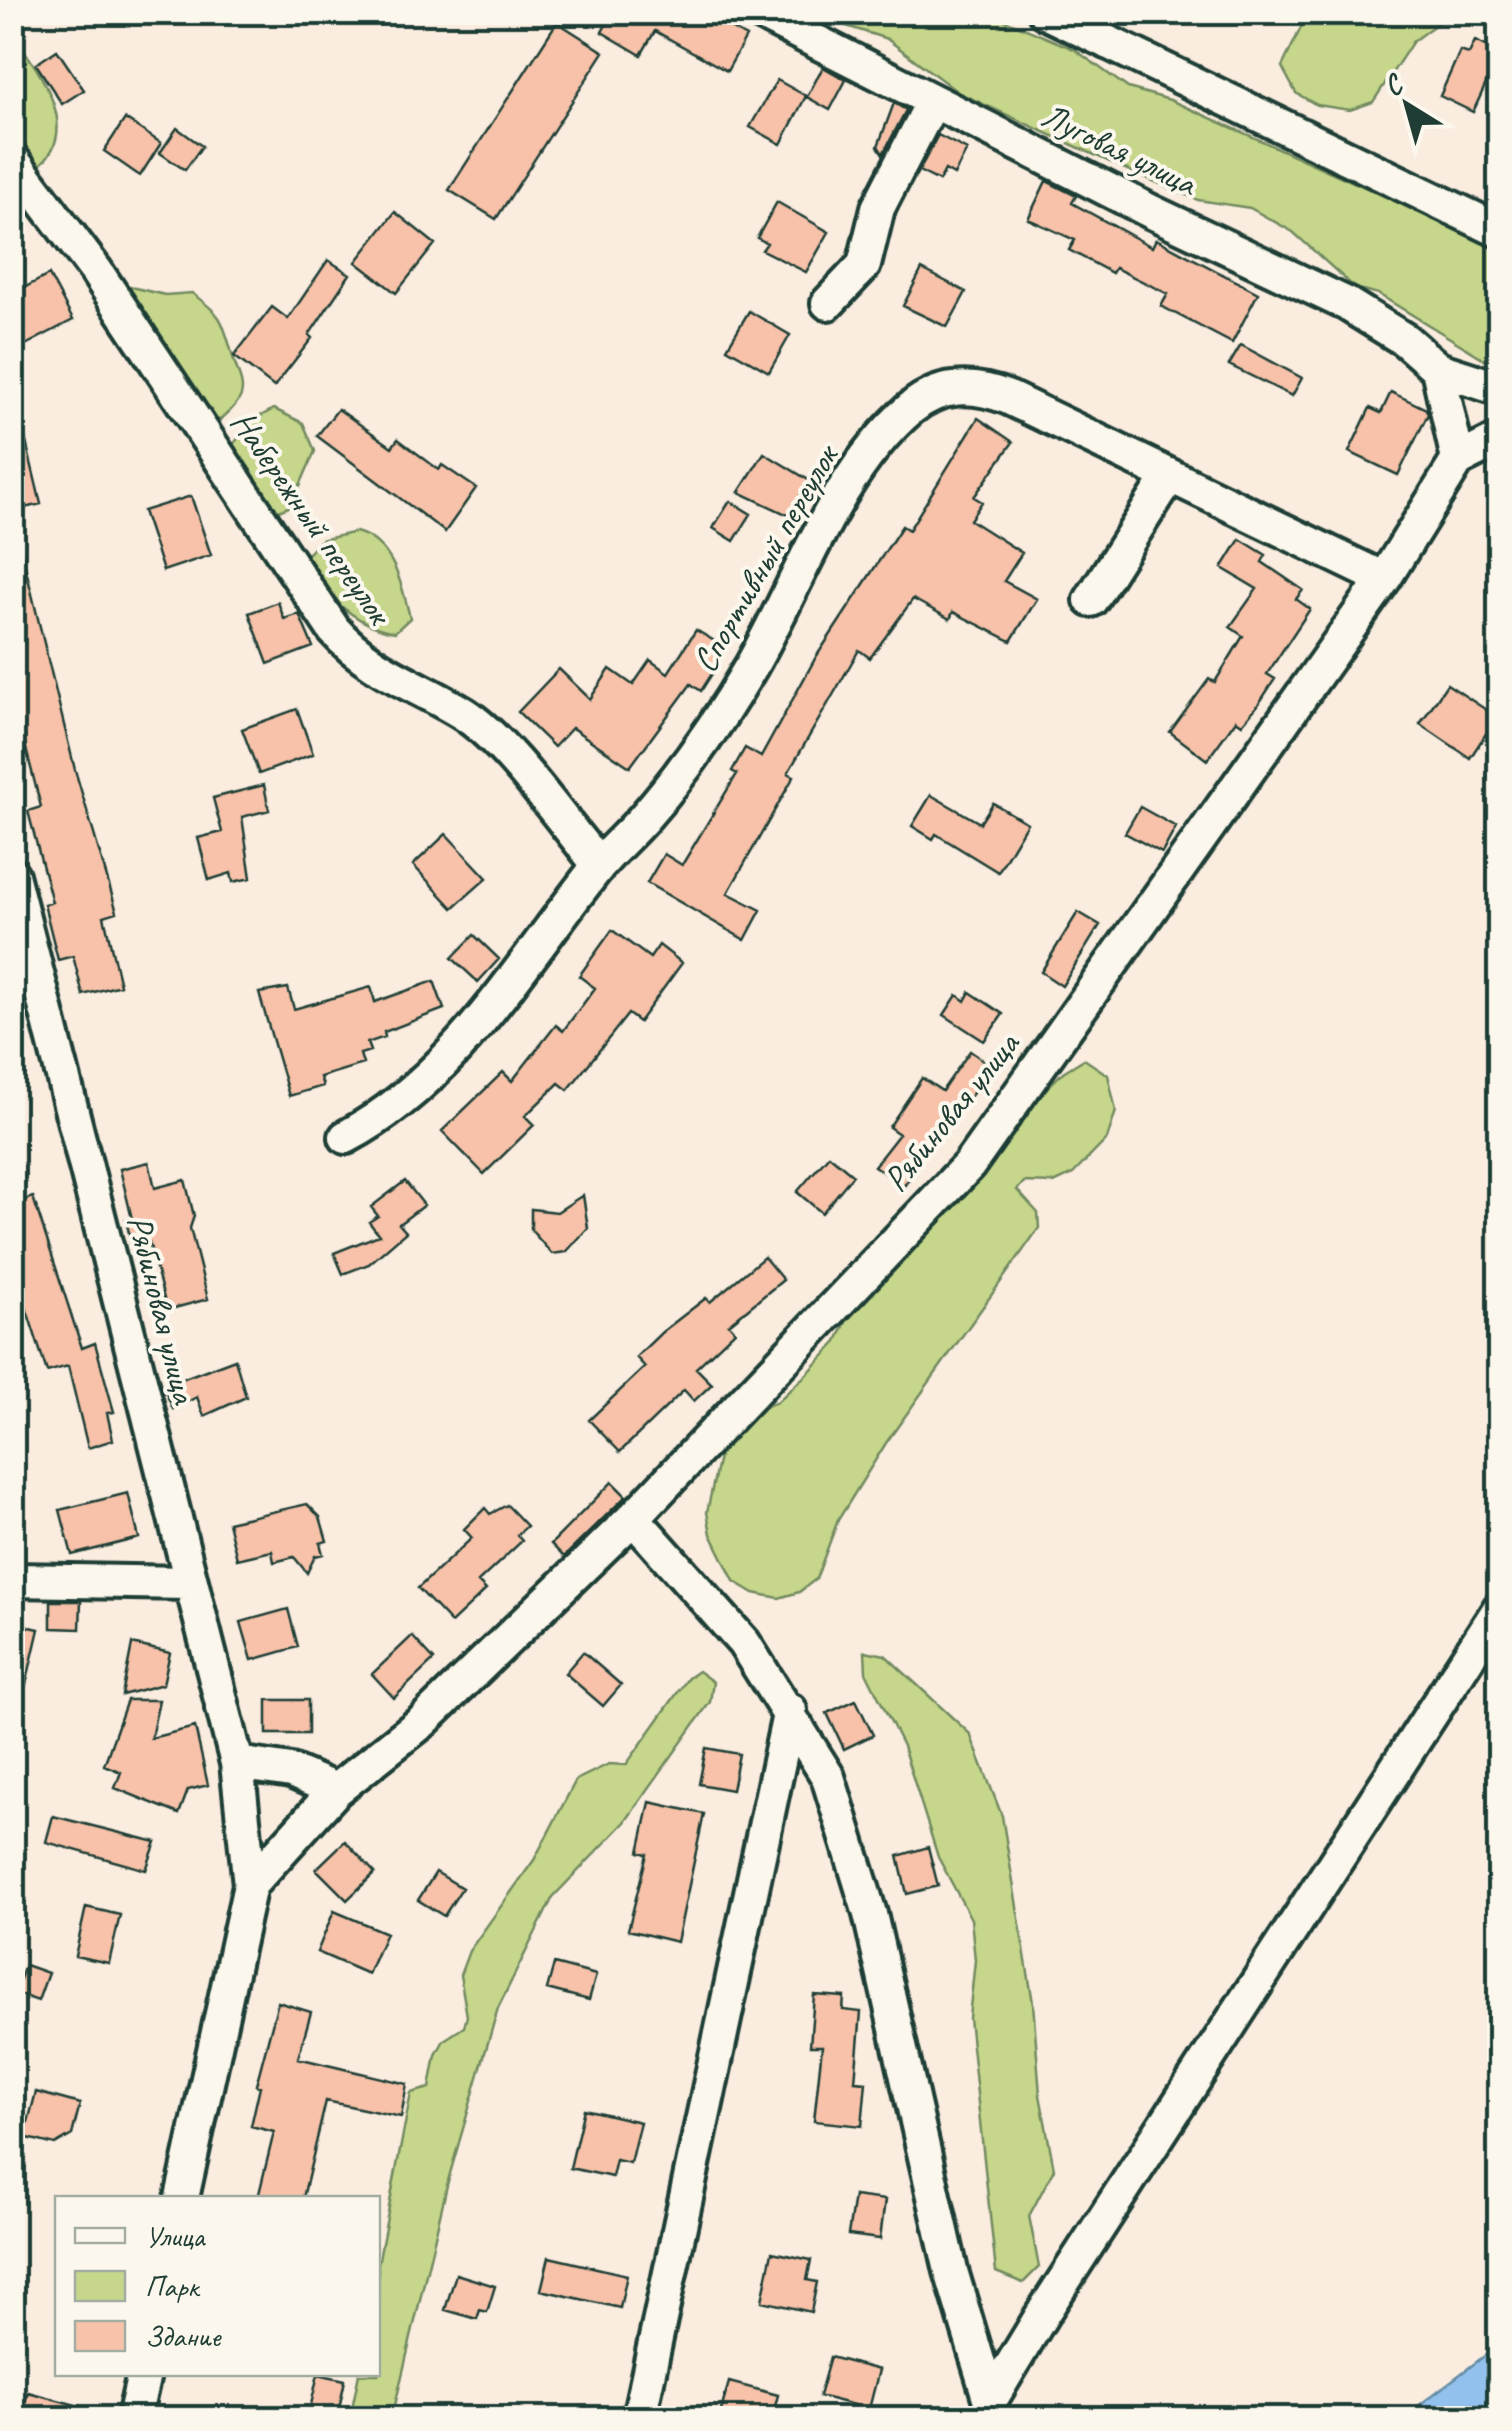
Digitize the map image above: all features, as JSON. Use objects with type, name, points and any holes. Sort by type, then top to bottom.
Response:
[{"type":"street","name":"Луговая улица","points":[[758,12],[1347,304],[1405,340],[1438,369]]},
{"type":"street","points":[[1045,12],[1500,231]]},
{"type":"street","points":[[828,303],[864,265],[878,208],[932,101]]},
{"type":"street","name":"Набережный переулок","points":[[12,158],[96,271],[334,630],[369,664],[464,714],[487,733],[599,866]]},
{"type":"street","points":[[1500,388],[1438,369],[1458,460],[1500,439]]},
{"type":"street","name":"Спортивный переулок","points":[[346,1138],[384,1118],[421,1086],[501,994],[599,866],[694,756],[754,662],[860,467],[918,402],[958,387],[992,391],[1384,579]]},
{"type":"street","name":"Рябиновая улица","points":[[250,1886],[336,1790],[422,1722],[634,1518],[968,1165],[1384,579],[1458,460]]},
{"type":"street","points":[[1091,600],[1169,477]]},
{"type":"street","name":"Рябиновая улица","points":[[12,875],[237,1763],[250,1886]]},
{"type":"street","points":[[634,1518],[744,1644],[790,1710],[828,1777],[870,1914],[951,2272],[989,2410]]},
{"type":"street","points":[[12,1580],[189,1583]]},
{"type":"street","points":[[989,2410],[1500,1608]]},
{"type":"street","points":[[639,2418],[790,1710]]},
{"type":"street","points":[[237,1763],[291,1772],[336,1790]]},
{"type":"street","points":[[182,2196],[250,1886]]},
{"type":"street","points":[[134,2418],[144,2376]]},
{"type":"green space","points":[[1308,12],[1451,13],[1413,41],[1373,102],[1350,110],[1317,105],[1296,93],[1282,67]]},
{"type":"green space","points":[[806,13],[988,13],[1074,49],[1128,88],[1170,100],[1499,247],[1499,368],[1378,294],[1355,288],[1293,232],[1250,208],[1198,200],[1132,172],[959,93],[887,39]]},
{"type":"green space","points":[[12,33],[44,83],[57,119],[57,137],[50,153],[36,168],[13,143]]},
{"type":"green space","points":[[121,287],[165,295],[192,293],[219,317],[242,388],[238,402],[220,420],[205,417]]},
{"type":"green space","points":[[274,409],[303,423],[315,451],[291,506],[279,511],[265,505],[229,449],[255,419]]},
{"type":"green space","points":[[356,532],[379,545],[399,578],[410,618],[395,632],[366,623],[340,605],[319,582],[305,556],[321,540]]},
{"type":"green space","points":[[1084,1059],[1108,1075],[1116,1111],[1107,1139],[1073,1174],[1054,1183],[1024,1182],[1017,1190],[1038,1213],[1039,1228],[886,1443],[838,1520],[816,1579],[799,1592],[779,1598],[754,1593],[734,1581],[711,1534],[707,1512],[723,1439],[751,1412],[777,1402],[807,1374],[836,1343],[855,1303],[989,1168],[1029,1106],[1063,1072]]},
{"type":"green space","points":[[865,1651],[885,1655],[970,1734],[1002,1816],[1033,2003],[1040,2095],[1054,2169],[1029,2216],[1039,2267],[1023,2283],[996,2272],[969,2018],[975,1960],[971,1919],[938,1857],[903,1746],[866,1672]]},
{"type":"green space","points":[[698,1671],[713,1682],[710,1702],[625,1822],[553,1897],[498,2008],[449,2177],[392,2418],[350,2418],[359,2376],[380,2376],[380,2254],[411,2093],[430,2088],[436,2055],[444,2040],[464,2027],[467,2016],[460,1975],[469,1951],[534,1860],[576,1780],[609,1764],[626,1765],[688,1678]]},
{"type":"water","points":[[1499,2345],[1499,2418],[1402,2418]]},
{"type":"building","points":[[613,12],[702,12],[746,37],[727,71],[655,31],[641,55],[602,32]]},
{"type":"building","points":[[557,22],[604,52],[496,219],[449,190]]},
{"type":"building","points":[[1475,41],[1500,53],[1473,112],[1440,96],[1460,51],[1469,54]]},
{"type":"building","points":[[57,50],[84,90],[62,104],[36,64]]},
{"type":"building","points":[[823,67],[846,80],[830,110],[807,97]]},
{"type":"building","points":[[777,80],[806,96],[781,144],[750,127]]},
{"type":"building","points":[[894,103],[906,110],[883,154],[878,146]]},
{"type":"building","points":[[125,119],[161,143],[140,176],[104,151]]},
{"type":"building","points":[[177,128],[202,146],[185,170],[160,153]]},
{"type":"building","points":[[938,135],[967,150],[954,175],[945,170],[939,181],[919,171]]},
{"type":"building","points":[[1046,181],[1076,196],[1072,203],[1152,247],[1156,239],[1258,293],[1232,343],[1161,306],[1168,294],[1115,268],[1112,273],[1069,250],[1075,240],[1028,219]]},
{"type":"building","points":[[777,202],[829,232],[806,272],[762,250],[767,243],[757,238]]},
{"type":"building","points":[[395,212],[435,244],[396,293],[356,262]]},
{"type":"building","points":[[328,260],[350,274],[309,335],[312,338],[274,387],[234,356],[272,307],[288,319]]},
{"type":"building","points":[[922,269],[966,292],[947,327],[903,306]]},
{"type":"building","points":[[49,275],[73,320],[12,352],[12,294]]},
{"type":"building","points":[[749,311],[790,335],[769,372],[727,348]]},
{"type":"building","points":[[1241,345],[1302,378],[1292,396],[1229,365]]},
{"type":"building","points":[[1391,392],[1426,409],[1428,414],[1398,475],[1349,452],[1370,408],[1381,413]]},
{"type":"building","points":[[338,409],[392,447],[398,439],[439,470],[442,465],[476,488],[445,532],[317,436]]},
{"type":"building","points":[[978,418],[1013,442],[974,497],[982,502],[970,520],[1022,553],[1004,581],[1037,599],[1011,641],[953,612],[950,619],[913,599],[870,658],[859,650],[788,773],[794,776],[728,893],[761,910],[745,940],[647,883],[664,854],[682,865],[737,774],[732,771],[745,748],[761,757],[816,657],[902,526],[909,530]]},
{"type":"building","points":[[22,425],[41,504],[12,511],[12,426]]},
{"type":"building","points":[[764,453],[810,481],[788,515],[739,492]]},
{"type":"building","points":[[191,496],[211,555],[163,571],[143,511]]},
{"type":"building","points":[[730,501],[751,514],[734,541],[713,528]]},
{"type":"building","points":[[1240,539],[1266,555],[1262,562],[1303,590],[1296,599],[1310,609],[1267,674],[1275,679],[1258,705],[1242,724],[1236,720],[1207,760],[1170,732],[1209,679],[1215,682],[1243,636],[1230,627],[1257,589],[1222,568]]},
{"type":"building","points":[[20,545],[75,770],[117,912],[104,916],[120,985],[83,995],[73,956],[58,960],[44,904],[52,902],[28,811],[41,807],[12,694],[12,546]]},
{"type":"building","points":[[278,602],[284,619],[299,614],[313,647],[268,664],[249,613]]},
{"type":"building","points":[[696,630],[726,648],[701,691],[691,684],[630,767],[572,728],[554,747],[518,712],[559,669],[590,699],[610,669],[633,685],[650,660],[668,673]]},
{"type":"building","points":[[1447,684],[1497,717],[1470,758],[1420,724]]},
{"type":"building","points":[[297,709],[313,754],[259,774],[242,729]]},
{"type":"building","points":[[264,785],[269,810],[242,817],[251,878],[233,882],[231,873],[209,880],[198,838],[222,832],[213,798]]},
{"type":"building","points":[[931,795],[980,823],[993,803],[1027,823],[998,872],[936,834],[933,839],[912,826]]},
{"type":"building","points":[[1140,807],[1176,827],[1162,853],[1125,833]]},
{"type":"building","points":[[446,834],[487,878],[453,908],[413,865]]},
{"type":"building","points":[[1078,912],[1100,925],[1062,986],[1041,972]]},
{"type":"building","points":[[612,930],[650,958],[659,945],[682,963],[639,1022],[628,1014],[568,1090],[559,1083],[525,1116],[534,1125],[484,1174],[442,1131],[503,1072],[512,1081],[556,1025],[563,1031],[595,988],[579,976]]},
{"type":"building","points":[[474,935],[499,959],[478,982],[452,958]]},
{"type":"building","points":[[434,981],[444,1009],[384,1032],[385,1037],[367,1043],[370,1051],[360,1054],[363,1064],[320,1077],[323,1086],[289,1096],[259,993],[288,988],[294,1009],[371,987],[375,1002]]},
{"type":"building","points":[[970,992],[1003,1014],[984,1041],[944,1015],[957,995],[965,1001]]},
{"type":"building","points":[[970,1051],[993,1067],[950,1123],[943,1118],[914,1162],[919,1165],[904,1186],[874,1166],[899,1134],[889,1127],[922,1078],[942,1091]]},
{"type":"building","points":[[829,1155],[853,1175],[822,1213],[797,1192]]},
{"type":"building","points":[[149,1162],[155,1188],[185,1180],[194,1216],[190,1228],[208,1299],[167,1310],[149,1242],[132,1246],[126,1220],[132,1219],[120,1169]]},
{"type":"building","points":[[405,1181],[424,1205],[399,1224],[406,1232],[369,1264],[343,1274],[334,1253],[379,1235],[369,1222],[378,1216],[371,1207]]},
{"type":"building","points":[[583,1195],[588,1228],[566,1252],[552,1254],[531,1230],[531,1209],[557,1212]]},
{"type":"building","points":[[33,1197],[82,1348],[95,1343],[114,1412],[107,1413],[113,1440],[88,1448],[68,1366],[47,1372],[21,1292],[12,1295],[12,1204]]},
{"type":"building","points":[[764,1257],[783,1280],[729,1324],[735,1331],[696,1368],[712,1384],[694,1401],[684,1390],[620,1452],[589,1420],[645,1367],[636,1357],[662,1332],[706,1298],[710,1302]]},
{"type":"building","points":[[235,1359],[246,1397],[204,1416],[197,1397],[173,1409],[163,1386]]},
{"type":"building","points":[[612,1482],[626,1496],[564,1557],[551,1544]]},
{"type":"building","points":[[128,1493],[139,1538],[72,1555],[60,1510]]},
{"type":"building","points":[[307,1504],[320,1517],[327,1541],[320,1543],[323,1554],[315,1556],[307,1573],[294,1557],[274,1562],[272,1551],[237,1559],[228,1522]]},
{"type":"building","points":[[507,1505],[527,1526],[517,1535],[522,1541],[478,1582],[486,1590],[451,1623],[418,1588],[472,1538],[464,1529],[485,1508],[490,1514]]},
{"type":"building","points":[[51,1601],[81,1601],[80,1629],[51,1628]]},
{"type":"building","points":[[288,1609],[298,1647],[252,1660],[241,1622]]},
{"type":"building","points":[[12,1623],[39,1629],[22,1701],[12,1700]]},
{"type":"building","points":[[412,1636],[434,1660],[394,1698],[372,1674]]},
{"type":"building","points":[[132,1644],[170,1653],[163,1684],[122,1695]]},
{"type":"building","points":[[583,1652],[621,1685],[603,1706],[565,1673]]},
{"type":"building","points":[[127,1700],[159,1700],[151,1738],[195,1727],[208,1785],[188,1790],[179,1814],[115,1788],[121,1772],[104,1765]]},
{"type":"building","points":[[267,1700],[308,1700],[308,1734],[267,1734]]},
{"type":"building","points":[[856,1700],[873,1735],[844,1749],[827,1713]]},
{"type":"building","points":[[706,1748],[739,1754],[732,1790],[699,1784]]},
{"type":"building","points":[[650,1802],[704,1814],[677,1942],[628,1930],[647,1854],[639,1852]]},
{"type":"building","points":[[53,1816],[156,1842],[146,1870],[46,1842]]},
{"type":"building","points":[[345,1841],[375,1873],[347,1900],[316,1869]]},
{"type":"building","points":[[928,1847],[938,1886],[907,1894],[898,1856]]},
{"type":"building","points":[[436,1872],[462,1888],[444,1916],[418,1900]]},
{"type":"building","points":[[86,1907],[120,1915],[109,1963],[75,1956]]},
{"type":"building","points":[[334,1911],[386,1933],[368,1974],[317,1952]]},
{"type":"building","points":[[554,1964],[596,1975],[589,2000],[547,1989]]},
{"type":"building","points":[[25,1965],[48,1973],[38,2001],[15,1993]]},
{"type":"building","points":[[814,1995],[844,1997],[843,2010],[861,2012],[855,2081],[866,2082],[862,2126],[814,2121],[822,2046],[810,2046]]},
{"type":"building","points":[[278,2002],[311,2012],[298,2058],[407,2084],[401,2117],[326,2101],[303,2196],[258,2196],[274,2132],[251,2126],[260,2086],[256,2085]]},
{"type":"building","points":[[36,2092],[80,2104],[72,2135],[55,2145],[24,2137]]},
{"type":"building","points":[[584,2109],[640,2122],[630,2163],[616,2160],[612,2177],[570,2168]]},
{"type":"building","points":[[854,2196],[885,2200],[880,2239],[848,2235]]},
{"type":"building","points":[[772,2252],[811,2260],[807,2280],[817,2282],[811,2312],[762,2301]]},
{"type":"building","points":[[549,2257],[627,2275],[620,2308],[541,2290]]},
{"type":"building","points":[[456,2274],[495,2286],[487,2312],[480,2310],[477,2319],[445,2310]]},
{"type":"building","points":[[830,2357],[879,2370],[869,2409],[819,2396]]},
{"type":"building","points":[[318,2376],[345,2380],[337,2418],[308,2418]]},
{"type":"building","points":[[729,2382],[778,2395],[772,2418],[719,2418]]},
{"type":"building","points":[[28,2392],[98,2411],[97,2418],[21,2418]]}]
